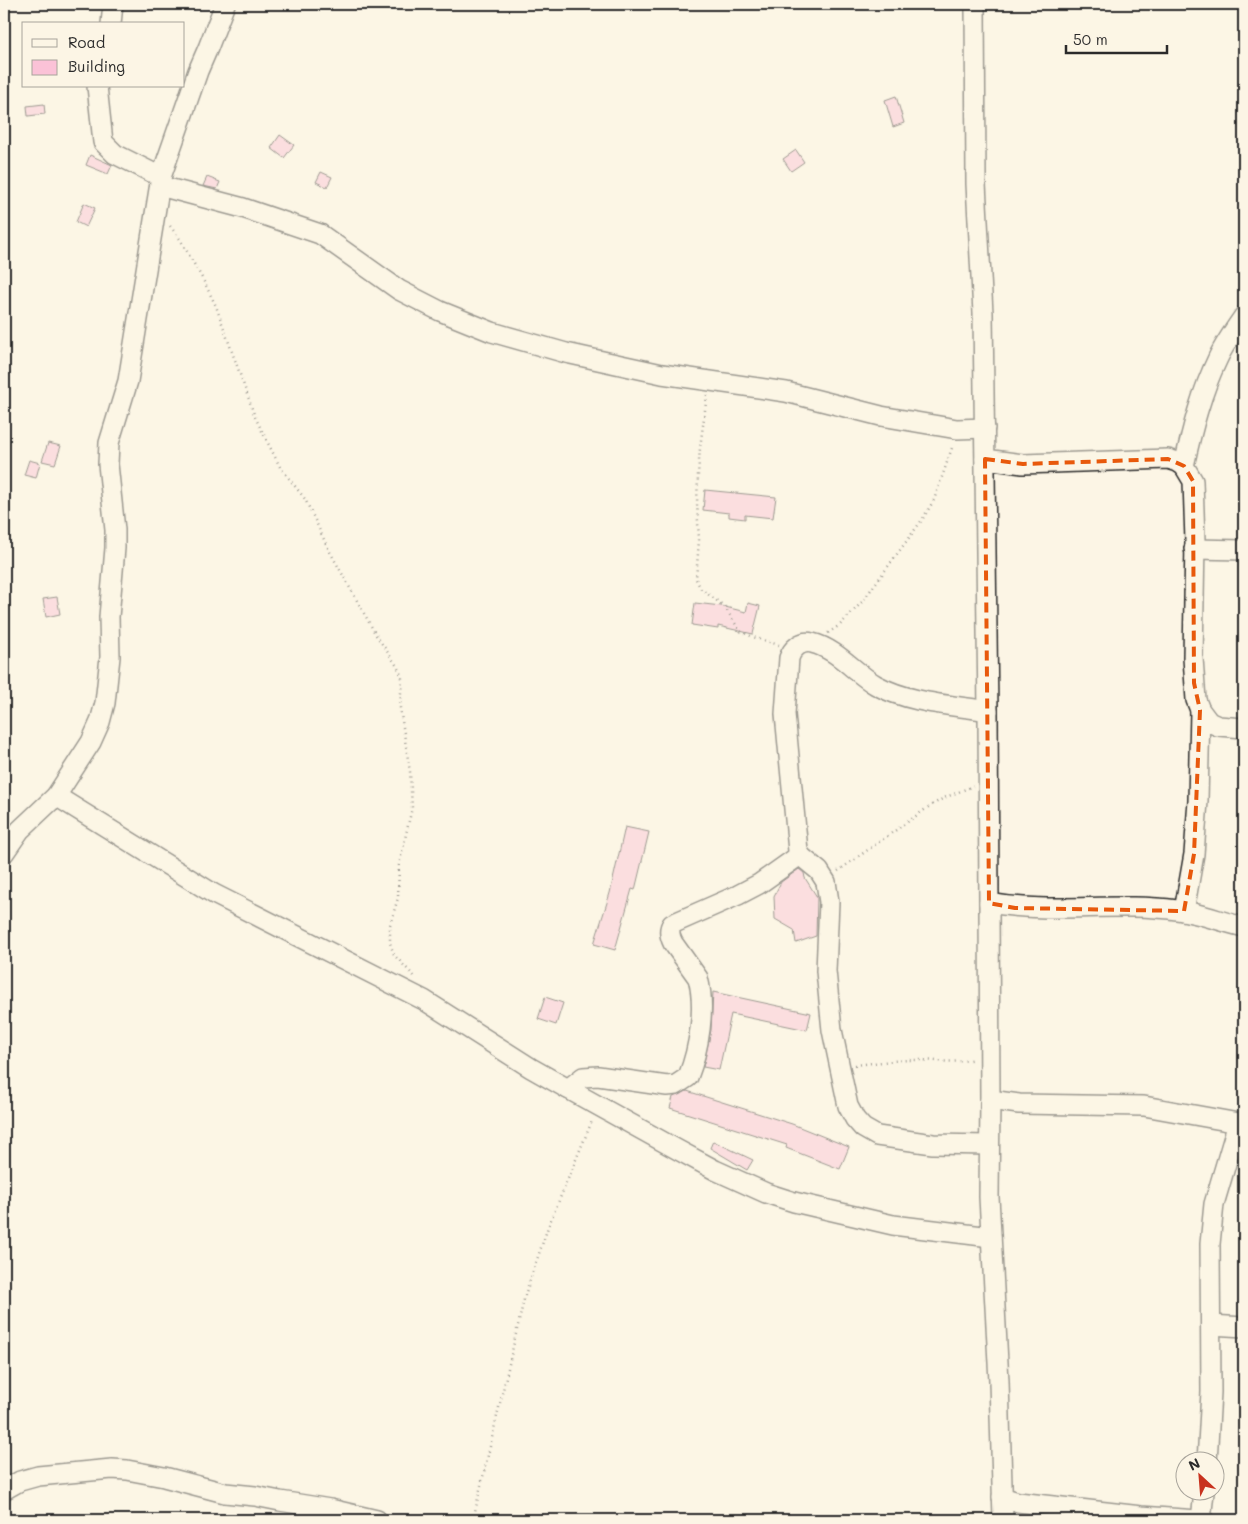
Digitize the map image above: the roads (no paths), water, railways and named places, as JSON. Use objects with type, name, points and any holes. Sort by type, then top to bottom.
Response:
[{"type":"street","points":[[111,22],[113,4]]},
{"type":"street","points":[[4,853],[20,830],[56,796],[92,742],[105,703],[110,657],[109,617],[115,548],[108,464],[109,443],[128,381],[161,182],[198,71],[224,4]]},
{"type":"street","points":[[975,4],[976,184],[983,313],[989,777],[990,1100],[988,1197],[999,1381],[1003,1520]]},
{"type":"street","points":[[97,88],[102,136],[107,148],[121,158],[161,182],[320,234],[399,290],[440,311],[492,332],[575,356],[662,374],[786,392],[881,416],[957,429],[985,428]]},
{"type":"street","points":[[1184,466],[1197,410],[1206,387],[1218,358],[1244,318]]},
{"type":"street","points":[[985,459],[1023,464],[1168,460],[1178,462],[1184,466],[1193,481],[1194,683],[1196,700],[1200,710],[1209,722],[1218,726],[1244,728]]},
{"type":"street","points":[[1194,549],[1244,550]]},
{"type":"street","points":[[988,711],[902,695],[876,685],[838,657],[812,643],[802,644],[788,658],[785,714],[800,855],[819,871],[826,882],[829,902],[825,955],[826,979],[832,1030],[848,1106],[855,1119],[863,1128],[877,1136],[934,1144],[988,1145]]},
{"type":"street","points":[[1184,912],[1194,854],[1198,801],[1200,710]]},
{"type":"street","points":[[56,796],[214,894],[424,1000],[531,1068],[715,1170],[784,1199],[893,1225],[991,1237]]},
{"type":"street","points":[[568,1089],[583,1077],[598,1076],[668,1086],[688,1077],[698,1038],[700,985],[698,978],[670,938],[669,928],[672,924],[759,884],[800,855]]},
{"type":"street","points":[[989,903],[1015,908],[1112,908],[1184,912],[1244,927]]},
{"type":"street","points":[[990,1100],[1019,1104],[1144,1106],[1241,1124],[1214,1204],[1210,1244],[1211,1325],[1208,1452]]},
{"type":"street","points":[[1211,1325],[1244,1327]]},
{"type":"street","points":[[4,1490],[20,1481],[38,1476],[112,1469],[126,1470],[225,1493],[255,1496],[330,1509],[377,1520]]},
{"type":"street","points":[[1002,1497],[1018,1502],[1141,1516],[1199,1520],[1202,1502]]}]
